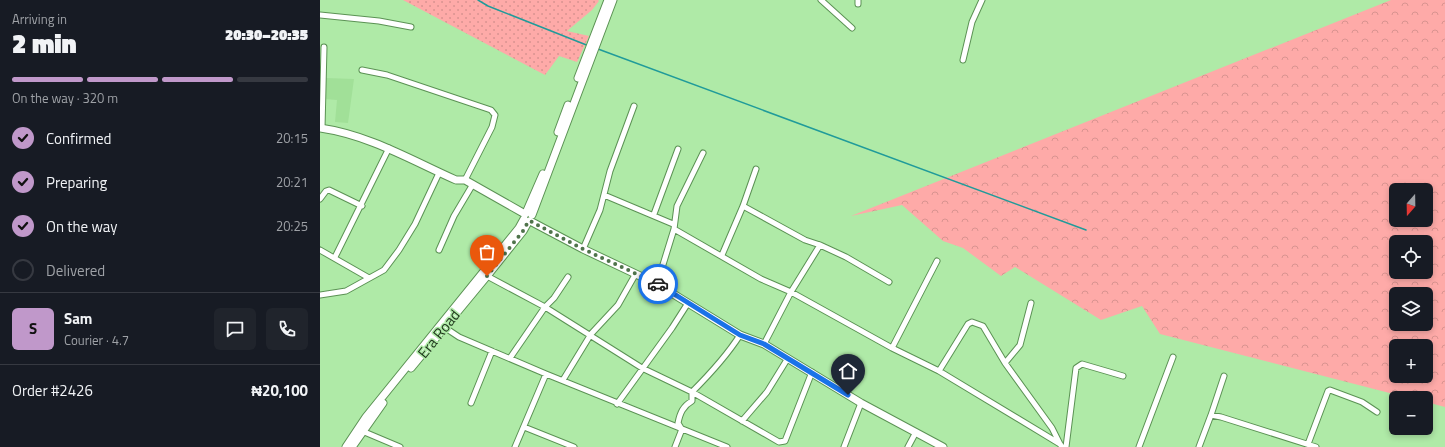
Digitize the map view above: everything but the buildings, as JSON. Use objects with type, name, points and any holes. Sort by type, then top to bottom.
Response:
[{"type":"main road","points":[[597,39],[608,0]]},
{"type":"main road","points":[[346,447],[366,416],[527,217],[613,0]]},
{"type":"main road","points":[[321,128],[389,148],[456,180],[465,180],[473,184],[583,249],[657,284],[740,335],[764,344],[861,403],[943,447]]},
{"type":"main road","name":"Era Road","points":[[352,447],[362,431],[444,327],[523,231],[527,217]]},
{"type":"street","points":[[821,0],[852,28]]},
{"type":"street","points":[[963,60],[972,22],[982,0]]},
{"type":"street","points":[[320,15],[379,21],[411,27]]},
{"type":"street","points":[[321,128],[324,46]]},
{"type":"street","points":[[362,70],[387,75],[490,110],[495,115],[490,133],[465,180]]},
{"type":"street","points":[[583,249],[600,210],[610,171],[634,106]]},
{"type":"street","points":[[335,257],[362,206],[389,148]]},
{"type":"street","points":[[654,214],[678,150]]},
{"type":"street","points":[[657,284],[673,227],[677,206],[703,153]]},
{"type":"street","points":[[722,255],[743,206],[756,169]]},
{"type":"street","points":[[320,295],[346,292],[384,270],[399,250],[415,224],[440,173]]},
{"type":"street","points":[[438,250],[454,216],[473,184]]},
{"type":"street","points":[[320,199],[326,191],[330,190],[362,206]]},
{"type":"street","points":[[604,195],[654,214],[760,279],[791,292],[892,348],[939,372],[1061,446]]},
{"type":"street","points":[[743,206],[805,240],[820,245],[889,282]]},
{"type":"street","points":[[764,344],[791,292],[820,245]]},
{"type":"street","points":[[320,250],[335,257],[369,278]]},
{"type":"street","points":[[892,348],[937,261]]},
{"type":"street","points":[[563,380],[591,334],[618,305],[635,274]]},
{"type":"street","points":[[487,276],[591,334],[642,368],[692,392],[779,442],[785,441],[812,372]]},
{"type":"street","points":[[510,358],[545,307],[554,298],[568,277]]},
{"type":"street","points":[[617,404],[672,328],[688,303]]},
{"type":"street","points":[[1005,363],[1020,345],[1031,303]]},
{"type":"street","points":[[939,372],[968,324],[972,322],[983,326],[1005,363],[1052,428],[1061,446]]},
{"type":"street","points":[[444,327],[459,337],[546,374],[617,404],[727,447]]},
{"type":"street","points":[[682,429],[678,424],[679,415],[686,404],[692,401],[692,392],[713,371],[731,349],[740,335]]},
{"type":"street","points":[[471,403],[492,351]]},
{"type":"street","points":[[1139,447],[1173,357]]},
{"type":"street","points":[[742,421],[767,392],[788,358]]},
{"type":"street","points":[[1066,447],[1076,368],[1082,364],[1123,376]]},
{"type":"street","points":[[515,447],[546,374]]},
{"type":"street","points":[[1199,447],[1224,376]]},
{"type":"street","points":[[1308,444],[1328,391],[1330,390],[1362,402],[1377,412]]},
{"type":"street","points":[[844,447],[861,403]]},
{"type":"street","points":[[1211,416],[1221,417],[1316,447]]},
{"type":"street","points":[[524,427],[574,447]]},
{"type":"street","points":[[675,447],[682,429]]},
{"type":"street","points":[[362,431],[400,447]]},
{"type":"street","points":[[908,447],[916,432]]},
{"type":"shaded area","points":[[326,78],[354,79],[348,123],[335,122],[337,100],[325,99]]},
{"type":"green space","points":[[403,0],[599,1],[592,10],[567,31],[589,36],[577,62],[559,56],[545,75]]},
{"type":"green space","points":[[1391,0],[1445,0],[1445,407],[1433,404],[1433,391],[1389,391],[1389,393],[1160,334],[1142,306],[1101,320],[1015,267],[1001,276],[963,248],[943,241],[902,205],[851,216]]},
{"type":"waterway","points":[[478,0],[488,6],[589,46]]},
{"type":"waterway","points":[[598,49],[1086,230]]},
{"type":"way so far","points":[[487,276],[530,221],[583,249],[658,284]]},
{"type":"route","points":[[658,284],[740,335],[764,344],[848,395]]}]
